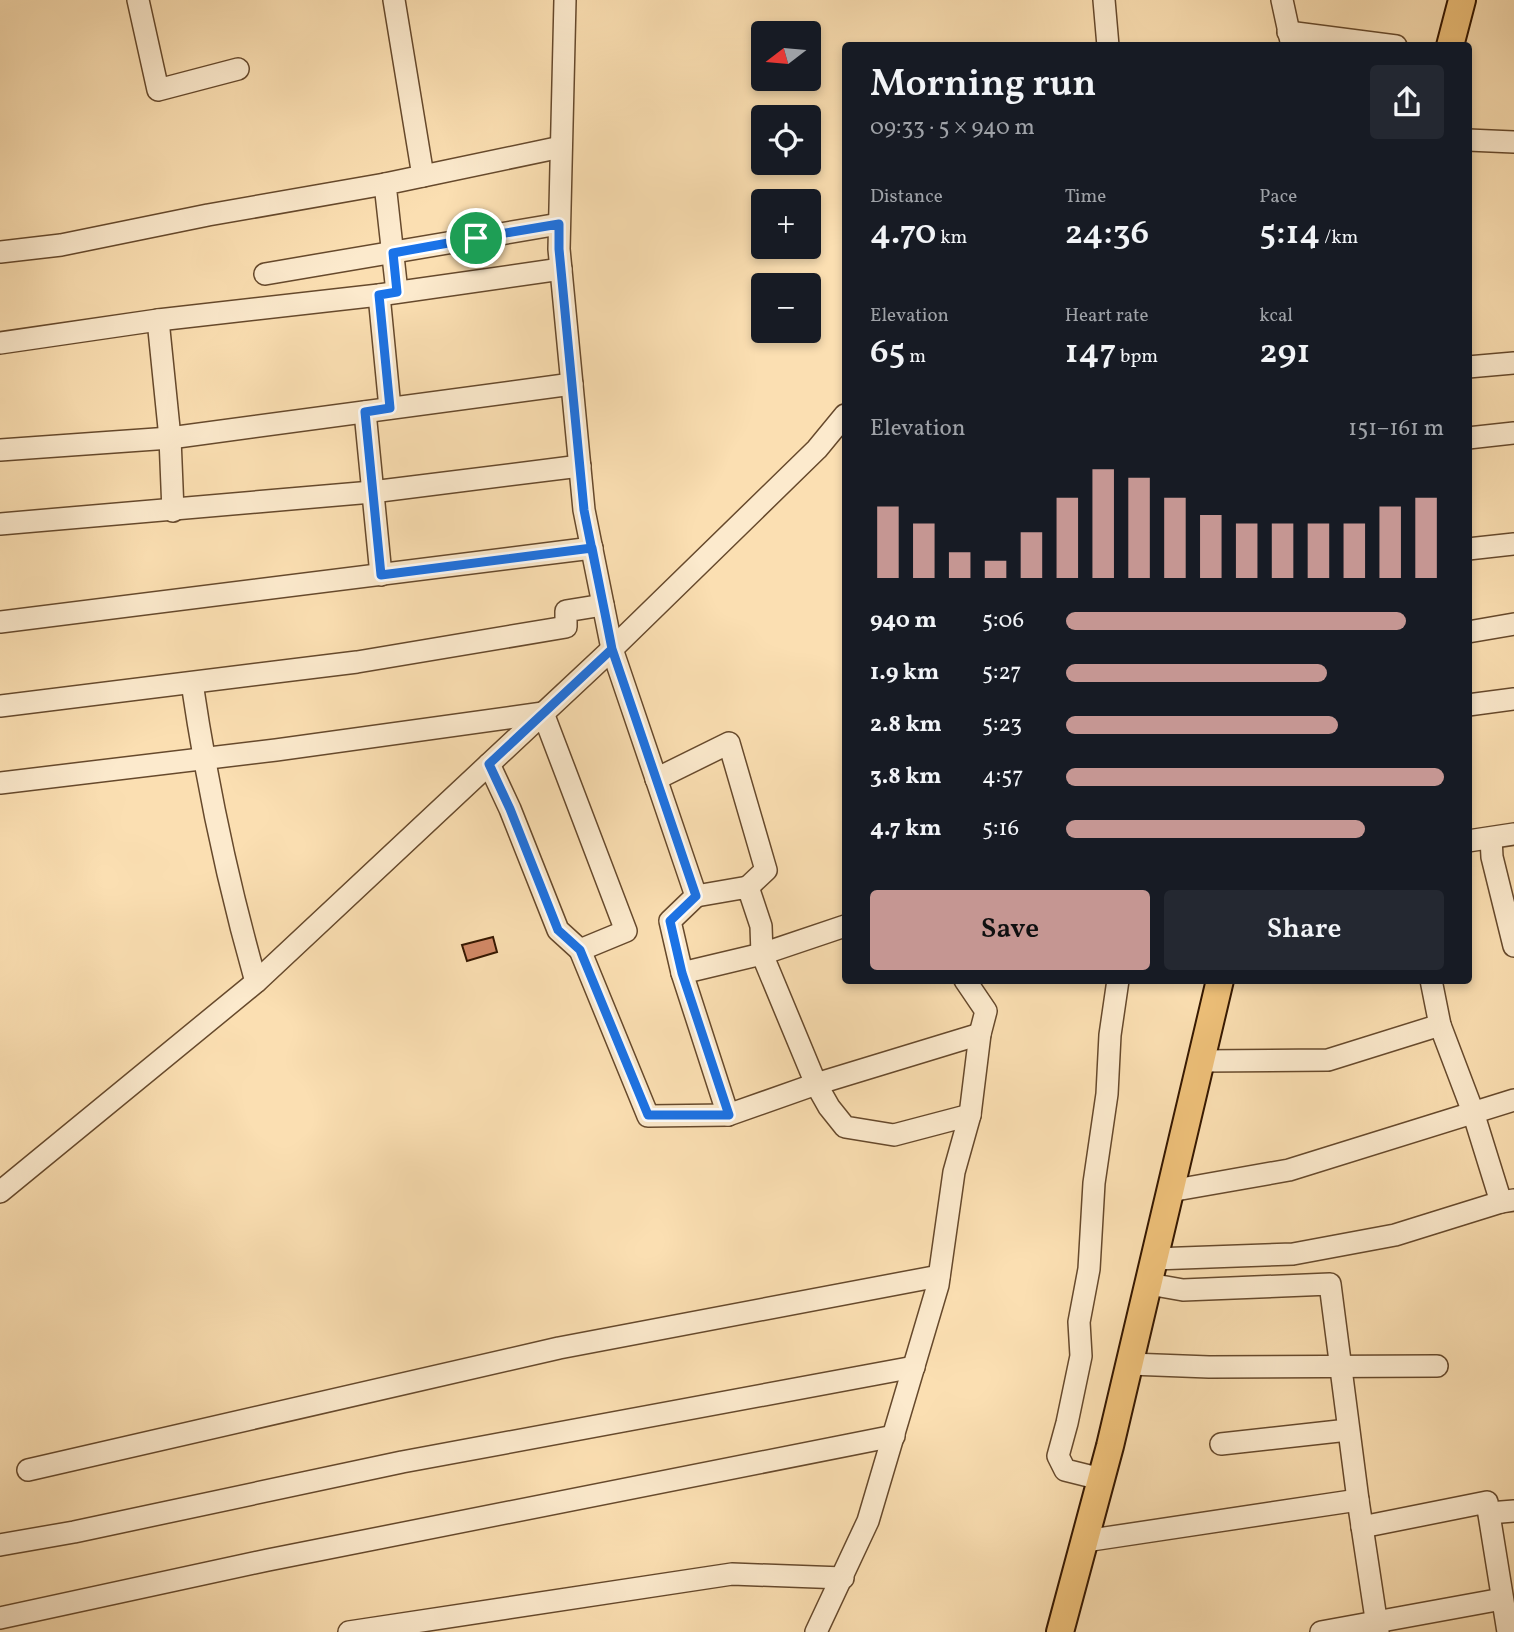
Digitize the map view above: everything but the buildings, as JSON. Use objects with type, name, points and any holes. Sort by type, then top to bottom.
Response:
[{"type":"main road","points":[[1451,42],[1462,0]]},
{"type":"main road","points":[[1060,1632],[1130,1364],[1219,984]]},
{"type":"street","points":[[138,0],[158,90],[238,69]]},
{"type":"street","points":[[394,0],[422,176]]},
{"type":"street","points":[[565,0],[559,224],[584,510],[612,649],[696,896]]},
{"type":"street","points":[[1104,0],[1108,42]]},
{"type":"street","points":[[1282,0],[1290,39],[1335,42]]},
{"type":"street","points":[[1472,140],[1514,142]]},
{"type":"street","points":[[0,252],[61,245],[208,215],[385,184],[561,147]]},
{"type":"street","points":[[385,184],[393,253],[388,294],[390,408]]},
{"type":"street","points":[[265,274],[559,224]]},
{"type":"street","points":[[0,343],[158,320],[388,294],[561,269]]},
{"type":"street","points":[[158,320],[170,438],[173,511]]},
{"type":"street","points":[[1472,366],[1514,363]]},
{"type":"street","points":[[0,450],[170,438],[572,384]]},
{"type":"street","points":[[365,412],[381,575]]},
{"type":"street","points":[[0,1192],[256,982],[612,649],[817,449],[842,419]]},
{"type":"street","points":[[1472,438],[1514,433]]},
{"type":"street","points":[[0,524],[372,492],[580,466]]},
{"type":"street","points":[[1472,549],[1514,544]]},
{"type":"street","points":[[0,622],[592,548]]},
{"type":"street","points":[[0,706],[357,662],[566,627],[566,611],[603,605]]},
{"type":"street","points":[[1472,631],[1514,624]]},
{"type":"street","points":[[192,683],[203,759],[238,920],[256,982]]},
{"type":"street","points":[[1472,704],[1514,699]]},
{"type":"street","points":[[0,783],[203,759],[543,713]]},
{"type":"street","points":[[543,713],[626,931],[580,950]]},
{"type":"street","points":[[656,779],[729,743],[766,870],[748,887],[696,896],[670,921],[682,973],[729,1115]]},
{"type":"street","points":[[489,764],[510,809],[558,930],[580,950],[648,1115],[729,1115],[816,1084],[980,1034]]},
{"type":"street","points":[[1472,840],[1514,834]]},
{"type":"street","points":[[1491,838],[1492,857],[1514,946]]},
{"type":"street","points":[[748,887],[761,926],[762,954],[816,1084],[845,1127],[894,1135],[970,1115]]},
{"type":"street","points":[[682,973],[762,954],[842,927]]},
{"type":"street","points":[[817,1632],[868,1521],[939,1276],[954,1172],[970,1115],[980,1034],[986,1011],[968,984]]},
{"type":"street","points":[[1101,1479],[1065,1470],[1058,1456],[1081,1356],[1079,1322],[1089,1269],[1094,1183],[1107,1094],[1110,1035],[1117,984]]},
{"type":"street","points":[[1152,1272],[1293,1254],[1395,1235],[1508,1201],[1440,1025],[1432,984]]},
{"type":"street","points":[[1201,1061],[1328,1060],[1440,1025]]},
{"type":"street","points":[[1170,1191],[1289,1170],[1514,1100]]},
{"type":"street","points":[[1152,1272],[1183,1290],[1330,1284],[1357,1500],[1377,1627]]},
{"type":"street","points":[[28,1470],[559,1348],[939,1276]]},
{"type":"street","points":[[1130,1364],[1209,1367],[1437,1366]]},
{"type":"street","points":[[0,1545],[88,1529],[402,1462],[914,1367]]},
{"type":"street","points":[[1221,1444],[1349,1430]]},
{"type":"street","points":[[0,1618],[268,1560],[894,1436]]},
{"type":"street","points":[[1085,1541],[1357,1500]]},
{"type":"street","points":[[1362,1527],[1487,1502],[1508,1632]]},
{"type":"street","points":[[1489,1513],[1514,1511]]},
{"type":"street","points":[[349,1632],[732,1574],[843,1578]]},
{"type":"street","points":[[1321,1632],[1377,1627],[1502,1599]]},
{"type":"route","points":[[476,238],[393,253],[397,292],[379,295],[390,408],[365,412],[381,575],[592,548],[612,649],[696,896],[670,921],[682,973],[729,1115],[648,1115],[580,950],[558,930],[510,809],[489,764],[612,649],[603,605],[592,548],[584,510],[559,249],[559,224],[476,238]]}]
